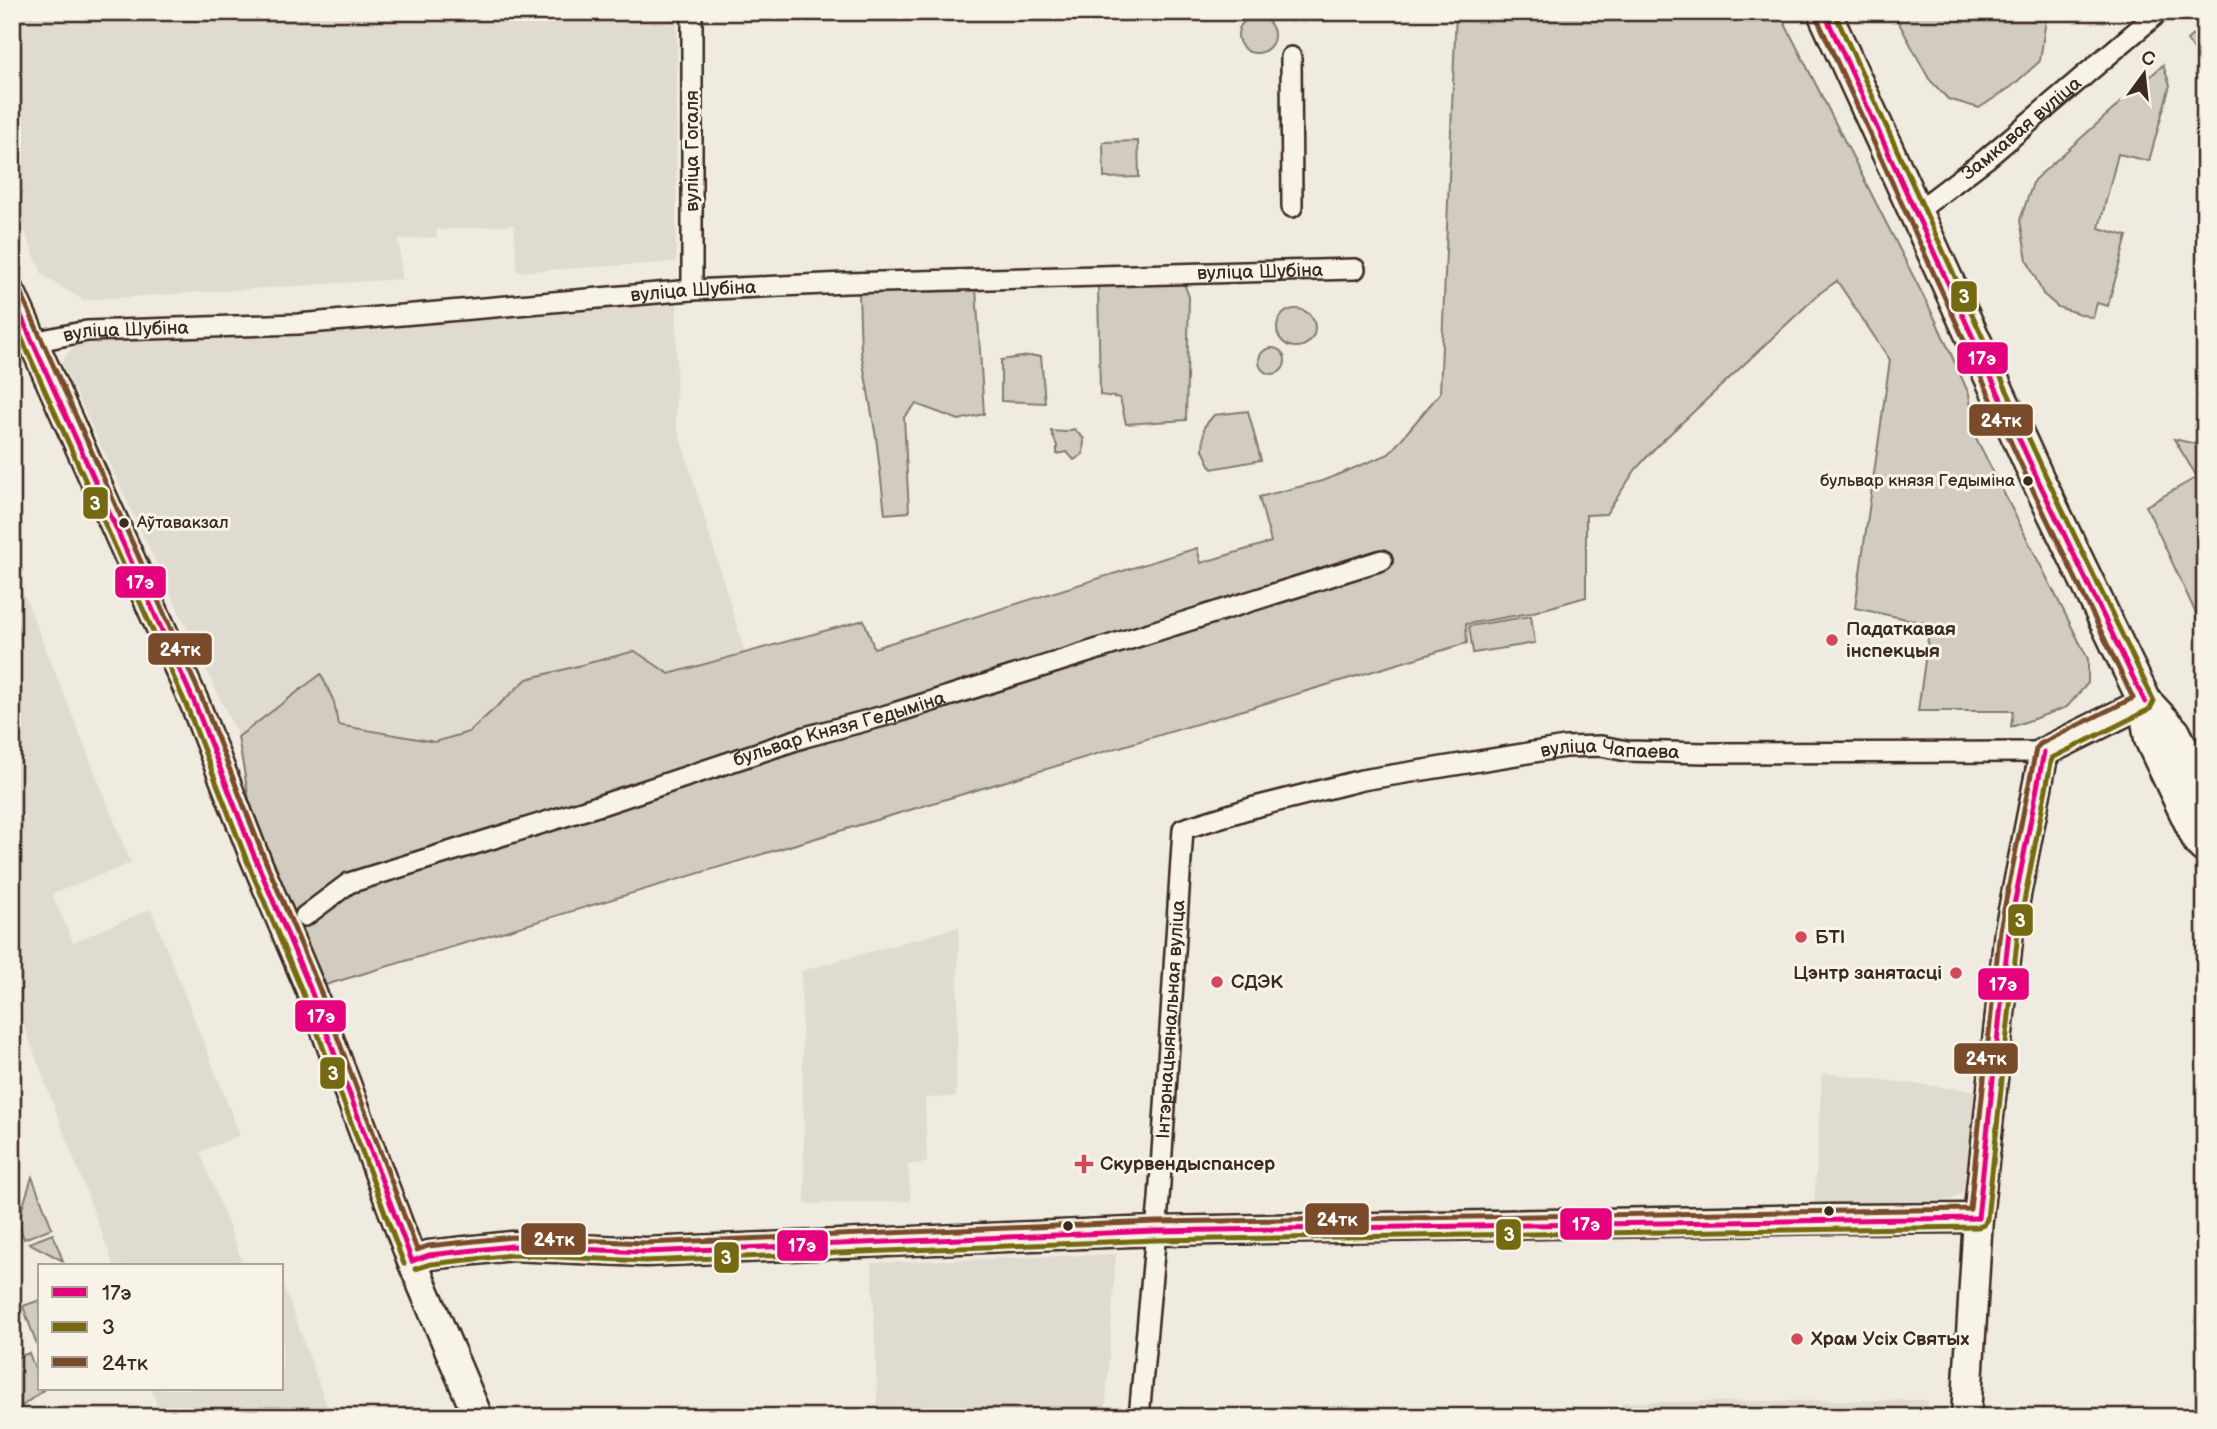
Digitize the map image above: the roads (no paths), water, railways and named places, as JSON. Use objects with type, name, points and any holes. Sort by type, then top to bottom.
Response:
[{"type":"main road","points":[[1824,12],[2038,480],[2145,702],[2151,739],[2200,842],[2205,847]]},
{"type":"main road","points":[[2145,702],[2174,733],[2205,796]]},
{"type":"street","name":"вуліца Гогаля","points":[[692,12],[692,290]]},
{"type":"street","name":"Замкавая вуліца","points":[[1915,214],[1986,159],[2159,12]]},
{"type":"street","points":[[1291,57],[1292,207]]},
{"type":"street","name":"вуліца Шубіна","points":[[33,342],[87,331],[298,324],[692,290],[846,283],[1355,269]]},
{"type":"street","points":[[12,295],[195,704],[253,853],[310,988],[412,1261],[478,1417]]},
{"type":"street","name":"бульвар Князя Гедыміна","points":[[305,916],[349,883],[604,804],[805,737],[891,714],[1382,560]]},
{"type":"street","points":[[1966,1417],[1978,1218],[2009,931],[2044,752],[2145,702]]},
{"type":"street","name":"вуліца Чапаева","points":[[1182,829],[1251,808],[1362,780],[1565,747],[1601,746],[1627,751],[1706,753],[2044,752]]},
{"type":"street","name":"Інтэрнацыянальная вуліца","points":[[1139,1417],[1156,1231],[1182,829]]},
{"type":"street","points":[[412,1261],[429,1255],[512,1246],[645,1252],[1156,1231],[1978,1218]]},
{"type":"place","name":"бульвар князя Гедыміна","points":[[2028,481]]},
{"type":"place","name":"Аўтавакзал","points":[[124,523]]},
{"type":"place","name":"Падаткавая інспекцыя","points":[[1832,640]]},
{"type":"place","name":"БТІ","points":[[1801,937]]},
{"type":"place","name":"Цэнтр занятасці","points":[[1956,973]]},
{"type":"place","name":"СДЭК","points":[[1217,982]]},
{"type":"place","name":"Скурвендыспансер","points":[[1084,1164]]},
{"type":"place","name":"Храм Усіх Святых","points":[[1797,1339]]}]
